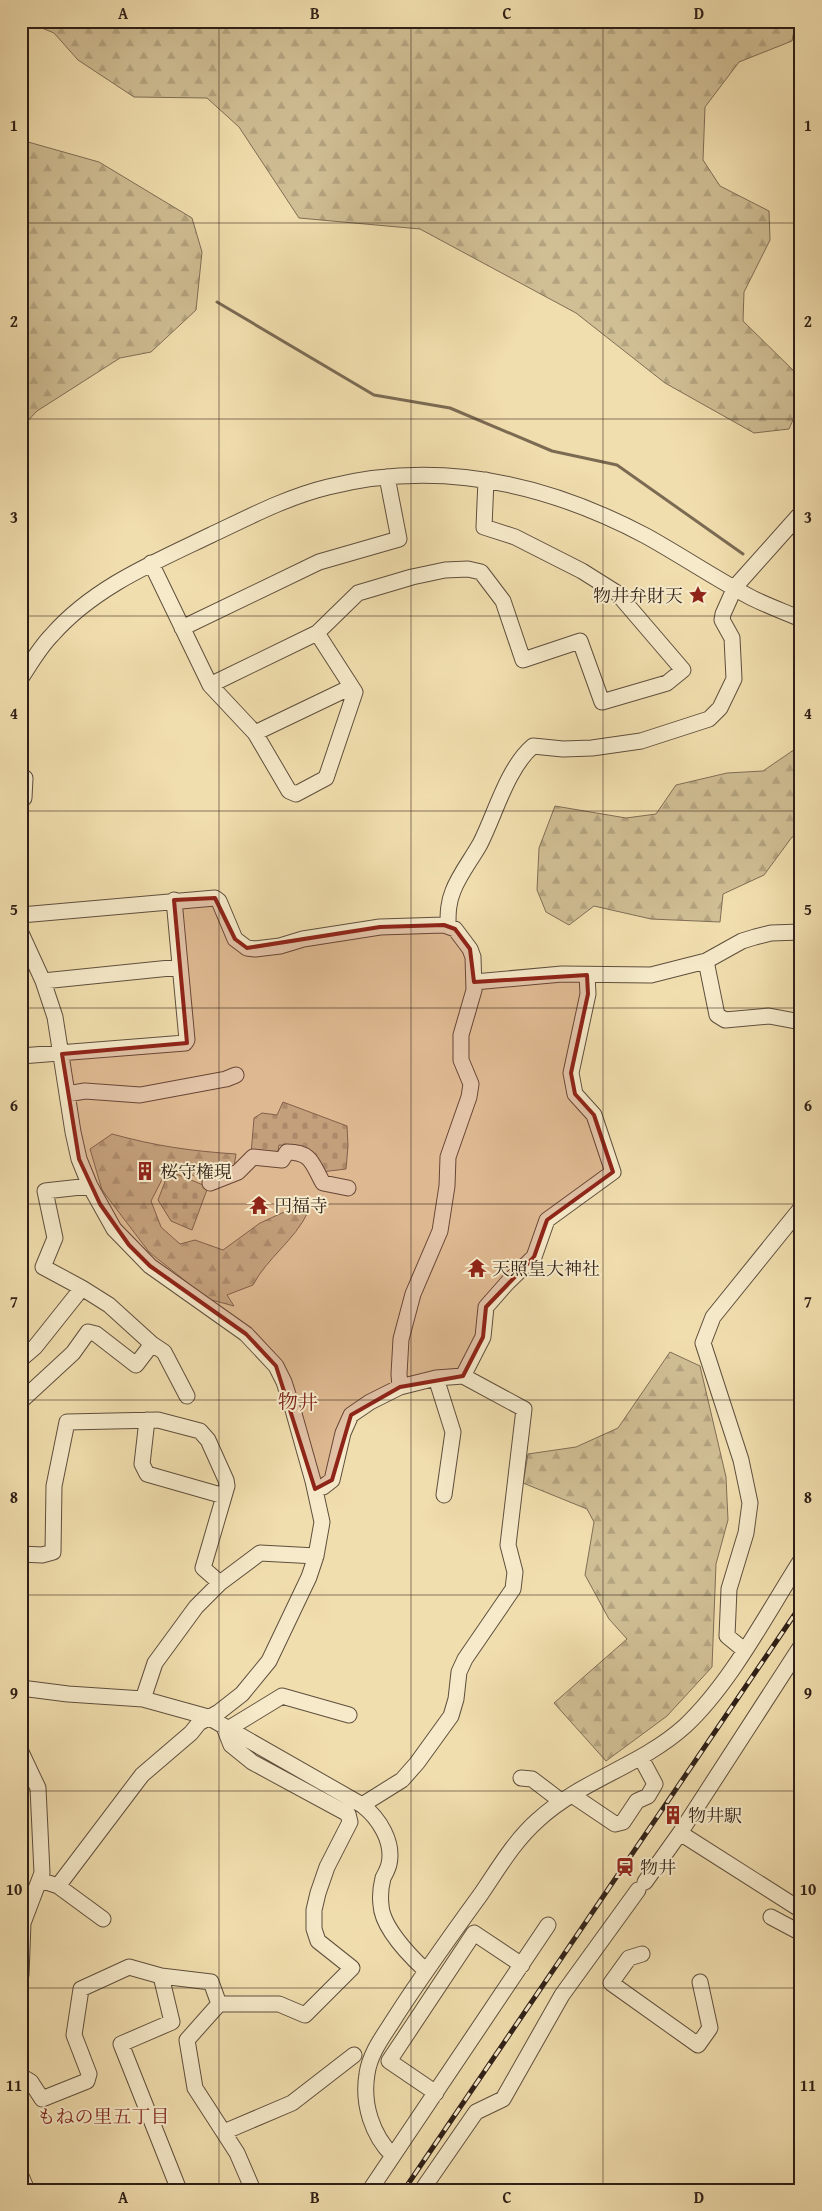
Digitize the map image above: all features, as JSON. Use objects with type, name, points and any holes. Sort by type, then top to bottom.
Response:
[{"type":"street","points":[[21,678],[52,635],[81,608],[120,581],[151,564],[276,504],[328,487],[387,477],[452,475],[544,492],[587,508],[645,536],[752,598],[801,619]]},
{"type":"street","points":[[182,628],[319,562],[399,539],[387,477]]},
{"type":"street","points":[[210,684],[317,633],[358,593],[412,577],[445,570],[468,569],[482,572],[504,601],[523,660],[580,641],[602,702],[667,683],[683,670],[618,593],[582,571],[515,537],[484,527],[486,480]]},
{"type":"street","points":[[448,926],[448,910],[453,891],[480,843],[504,789],[526,752],[533,746],[563,749],[592,748],[641,741],[709,720],[720,708],[734,679],[732,638],[722,620],[723,614],[735,588],[801,513]]},
{"type":"street","points":[[151,564],[210,684],[255,733],[289,791],[296,794],[326,778],[355,692],[317,633]]},
{"type":"street","points":[[255,733],[351,686]]},
{"type":"street","points":[[21,801],[24,798],[25,778]]},
{"type":"street","points":[[21,915],[174,900],[215,898],[219,901],[235,939],[246,948],[255,949],[280,946],[303,939],[380,927],[448,926],[455,929],[470,949],[473,957],[474,990],[461,1036],[461,1060],[471,1084],[469,1097],[448,1157],[447,1186],[440,1231],[413,1294],[401,1340],[398,1374],[400,1387]]},
{"type":"street","points":[[21,1056],[185,1043],[187,1040],[174,900]]},
{"type":"street","points":[[474,982],[562,974],[650,975],[706,961],[742,941],[755,937],[771,933],[801,932]]},
{"type":"street","points":[[21,934],[43,981],[55,1017],[62,1054],[66,1094],[79,1158],[90,1186],[114,1229],[136,1252],[177,1286],[246,1334],[276,1366],[284,1382],[315,1489],[322,1522],[316,1556],[309,1577],[269,1661],[242,1694],[219,1712],[199,1723],[191,1733],[142,1775],[58,1886]]},
{"type":"street","points":[[706,961],[717,1015],[725,1020],[769,1016],[801,1022]]},
{"type":"street","points":[[43,981],[180,968]]},
{"type":"street","points":[[463,1376],[483,1337],[486,1308],[508,1282],[534,1257],[547,1220],[613,1172],[594,1115],[575,1094],[571,1073],[588,994],[587,975]]},
{"type":"street","points":[[66,1094],[85,1091],[140,1095],[226,1079],[236,1075]]},
{"type":"street","points":[[210,1183],[238,1172],[253,1157],[282,1160],[287,1152],[300,1152],[309,1156],[323,1182],[348,1188]]},
{"type":"street","points":[[90,1186],[45,1192],[55,1238],[43,1267],[109,1305],[152,1344],[164,1352],[187,1396]]},
{"type":"street","points":[[744,1650],[727,1636],[729,1590],[746,1533],[750,1503],[741,1460],[703,1343],[713,1317],[801,1208]]},
{"type":"street","points":[[21,1359],[34,1347],[82,1288]]},
{"type":"street","points":[[21,1401],[73,1353],[88,1332],[96,1334],[136,1365],[152,1344]]},
{"type":"street","points":[[315,1489],[323,1487],[332,1480],[343,1433],[351,1415],[370,1402],[400,1387],[436,1378],[463,1376],[524,1409],[508,1545],[515,1572],[513,1588],[465,1659],[459,1672],[456,1699],[450,1716],[440,1731],[402,1780],[362,1805]]},
{"type":"street","points":[[436,1378],[453,1432],[444,1495]]},
{"type":"street","points":[[147,1420],[142,1464],[147,1474],[224,1496]]},
{"type":"street","points":[[21,1554],[42,1555],[53,1552],[54,1486],[67,1422],[158,1420],[200,1432],[208,1440],[226,1480],[227,1486],[204,1568],[220,1583]]},
{"type":"street","points":[[143,1699],[155,1663],[196,1607],[220,1583],[260,1553],[316,1556]]},
{"type":"street","points":[[394,2156],[385,2148],[374,2130],[365,2092],[367,2073],[372,2055],[426,1970],[514,1848],[537,1820],[566,1798],[641,1758],[685,1726],[717,1688],[744,1650],[801,1560]]},
{"type":"street","points":[[422,2190],[476,2112],[503,2099],[562,1995],[680,1833],[801,1646]]},
{"type":"street","points":[[21,1688],[68,1694],[143,1699],[208,1717],[362,1805],[381,1824],[390,1848],[389,1864],[383,1880],[381,1907],[396,1940],[426,1970]]},
{"type":"street","points":[[226,1728],[282,1696],[349,1715]]},
{"type":"street","points":[[226,1728],[231,1746],[252,1762],[348,1814],[350,1822],[327,1867],[318,1893],[314,1910],[314,1928],[318,1941],[352,1968],[305,2015],[279,2004],[219,2004],[187,2040],[195,2088],[237,2153],[254,2190]]},
{"type":"street","points":[[440,1731],[438,1742],[441,1748]]},
{"type":"street","points":[[21,1752],[38,1788],[42,1873],[23,1923],[24,1948],[21,1974]]},
{"type":"street","points":[[521,1778],[532,1779],[615,1824],[623,1822],[637,1801],[648,1796],[655,1784],[641,1758]]},
{"type":"street","points":[[680,1833],[801,1910]]},
{"type":"street","points":[[40,1880],[58,1886],[103,1919]]},
{"type":"street","points":[[771,1917],[801,1933]]},
{"type":"street","points":[[370,2190],[548,1925]]},
{"type":"street","points":[[436,2093],[389,2061],[474,1933],[522,1965]]},
{"type":"street","points":[[642,1954],[629,1958],[611,1983],[698,2045],[710,2028],[700,1982]]},
{"type":"street","points":[[21,2076],[31,2082],[42,2099],[88,2081],[88,2074],[74,2034],[81,1989],[129,1967],[161,1976],[211,1982],[219,2004]]},
{"type":"street","points":[[161,1976],[172,2022],[121,2044],[179,2190]]},
{"type":"street","points":[[224,2132],[292,2104],[354,2055]]},
{"type":"street","points":[[21,2176],[27,2190]]},
{"type":"highlighted area","points":[[215,898],[235,939],[247,948],[380,927],[444,925],[455,929],[470,949],[474,982],[587,975],[588,994],[571,1073],[575,1094],[594,1115],[613,1172],[547,1220],[534,1257],[486,1307],[483,1337],[463,1376],[400,1387],[351,1415],[332,1480],[315,1489],[276,1366],[246,1334],[150,1266],[129,1245],[100,1204],[79,1159],[62,1054],[187,1043],[174,900]]},
{"type":"green space","points":[[25,21],[796,21],[792,41],[739,62],[705,107],[703,160],[720,186],[769,211],[770,240],[744,292],[743,321],[798,375],[801,389],[800,396],[789,429],[754,433],[665,383],[576,313],[420,229],[299,218],[239,127],[207,98],[134,97],[78,60],[54,33]]},
{"type":"green space","points":[[21,140],[99,162],[192,218],[202,252],[196,310],[151,352],[120,358],[37,411],[21,428]]},
{"type":"green space","points":[[801,745],[801,836],[792,837],[764,875],[723,894],[720,922],[651,919],[594,906],[569,925],[546,912],[537,890],[539,848],[555,806],[626,818],[656,814],[676,785],[727,773],[763,771]]},
{"type":"green space","points":[[283,1102],[347,1126],[346,1169],[321,1172],[311,1152],[296,1146],[279,1145],[277,1156],[251,1154],[254,1118],[262,1113],[277,1115]]},
{"type":"green space","points":[[112,1134],[173,1147],[236,1154],[234,1167],[205,1179],[168,1168],[151,1201],[161,1227],[180,1244],[195,1240],[223,1250],[260,1223],[284,1212],[308,1212],[296,1231],[266,1266],[253,1285],[227,1295],[234,1306],[208,1299],[149,1252],[102,1190],[90,1149]]},
{"type":"green space","points":[[169,1171],[208,1187],[192,1230],[171,1221],[158,1200]]},
{"type":"green space","points":[[670,1352],[700,1366],[726,1477],[728,1520],[716,1564],[712,1667],[667,1716],[606,1761],[554,1703],[627,1639],[609,1619],[585,1575],[594,1522],[587,1509],[523,1483],[528,1454],[576,1447],[618,1428]]},
{"type":"waterway","points":[[217,302],[374,395],[450,408],[552,451],[617,465],[743,554]]},
{"type":"railway","points":[[404,2190],[801,1605]]},
{"type":"place","name":"物井弁財天","points":[[698,595]]},
{"type":"place","name":"桜守権現","points":[[145,1171]]},
{"type":"place","name":"円福寺","points":[[259,1205]]},
{"type":"place","name":"天照皇大神社","points":[[477,1268]]},
{"type":"place","name":"物井駅","points":[[673,1815]]},
{"type":"place","name":"物井","points":[[625,1867]]},
{"type":"district","name":"物井","points":[[298,1401]]},
{"type":"district","name":"もねの里五丁目","points":[[103,2116]]}]
